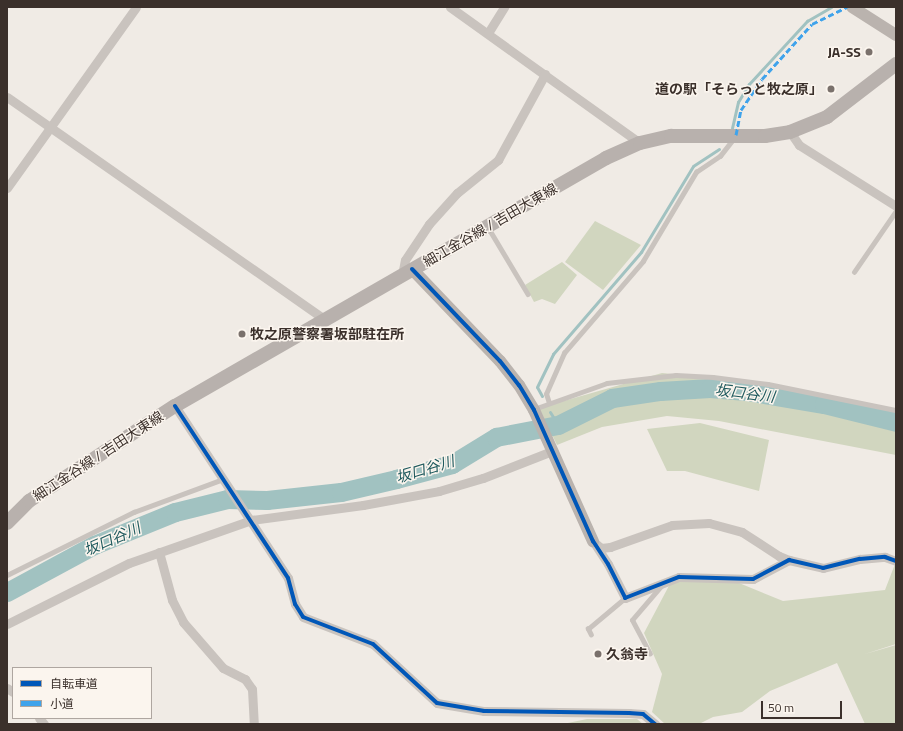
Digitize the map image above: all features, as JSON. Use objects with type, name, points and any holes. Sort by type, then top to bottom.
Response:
[{"type":"main road","name":"細江金谷線 / 吉田大東線","points":[[7,523],[29,501],[175,406],[407,272],[488,228],[606,158],[640,143],[671,136],[765,136],[790,132],[826,117],[896,64]]},
{"type":"street","points":[[7,188],[136,7]]},
{"type":"street","points":[[450,7],[640,143]]},
{"type":"street","points":[[488,33],[504,7]]},
{"type":"street","points":[[852,7],[896,35]]},
{"type":"street","points":[[545,74],[498,160],[457,193],[429,224],[405,260],[407,272],[500,361],[519,385],[535,413],[593,541],[608,564],[624,598],[679,577],[753,579],[789,560]]},
{"type":"street","points":[[7,97],[325,320]]},
{"type":"street","points":[[790,132],[799,145],[896,206]]},
{"type":"street","points":[[175,406],[288,578],[296,604],[303,617],[372,644],[437,703],[484,711],[643,714],[655,724]]},
{"type":"street","points":[[7,624],[108,572],[159,552],[251,520],[363,505],[439,491],[483,478],[551,449]]},
{"type":"street","points":[[593,541],[601,548],[610,547],[672,525],[708,523],[742,532],[779,556],[789,560],[823,568],[860,559],[885,557],[896,562]]},
{"type":"street","points":[[159,552],[172,600],[183,622],[223,668],[245,679],[252,689],[254,724]]},
{"type":"lane","points":[[549,403],[546,394],[564,353],[643,261],[696,172],[720,156],[736,135]]},
{"type":"lane","points":[[854,272],[896,211]]},
{"type":"lane","points":[[488,228],[528,294]]},
{"type":"lane","points":[[535,413],[549,403],[607,383],[676,375],[768,384],[896,410]]},
{"type":"lane","points":[[7,575],[134,512],[225,483]]},
{"type":"lane","points":[[650,654],[632,620],[663,583]]},
{"type":"lane","points":[[591,635],[588,629],[624,598]]},
{"type":"green space","points":[[595,221],[641,245],[603,290],[565,262]]},
{"type":"green space","points":[[562,262],[577,275],[555,304],[542,299],[534,302],[525,285]]},
{"type":"green space","points":[[662,373],[746,381],[896,410],[896,455],[719,421],[667,416],[602,427],[557,445],[539,408]]},
{"type":"green space","points":[[700,423],[769,440],[759,491],[685,471],[667,471],[647,429]]},
{"type":"green space","points":[[895,564],[896,644],[865,654],[896,645],[896,724],[865,724],[837,663],[770,691],[742,712],[713,717],[699,724],[665,724],[652,712],[662,674],[644,633],[672,580],[739,583],[783,601],[885,590]]},
{"type":"green space","points":[[587,719],[637,719],[643,724],[563,724]]},
{"type":"waterway","points":[[732,128],[738,102],[749,84],[807,21],[831,7]]},
{"type":"waterway","points":[[542,396],[537,387],[553,354],[641,252],[693,166],[719,149]]},
{"type":"waterway","name":"坂口谷川","points":[[7,592],[94,545],[175,512],[227,499],[267,500],[341,492],[396,479],[452,464],[496,437],[558,425],[612,398],[660,391],[710,388],[746,391],[824,404],[896,422]]},
{"type":"waterway","points":[[550,412],[558,425]]},
{"type":"marked path","points":[[736,135],[741,110],[762,79],[812,24],[847,7]]},
{"type":"cycle path","points":[[412,269],[500,361],[519,385],[534,410],[593,541],[608,564],[625,598],[679,577],[753,579],[789,560],[823,568],[860,559],[885,557],[896,561]]},
{"type":"cycle path","points":[[175,406],[288,578],[295,604],[303,617],[373,644],[437,703],[484,711],[643,714],[655,724]]},
{"type":"place","name":"JA-SS","points":[[869,52]]},
{"type":"place","name":"道の駅「そらっと牧之原」","points":[[831,89]]},
{"type":"place","name":"牧之原警察署坂部駐在所","points":[[242,334]]},
{"type":"place","name":"久翁寺","points":[[598,654]]}]
